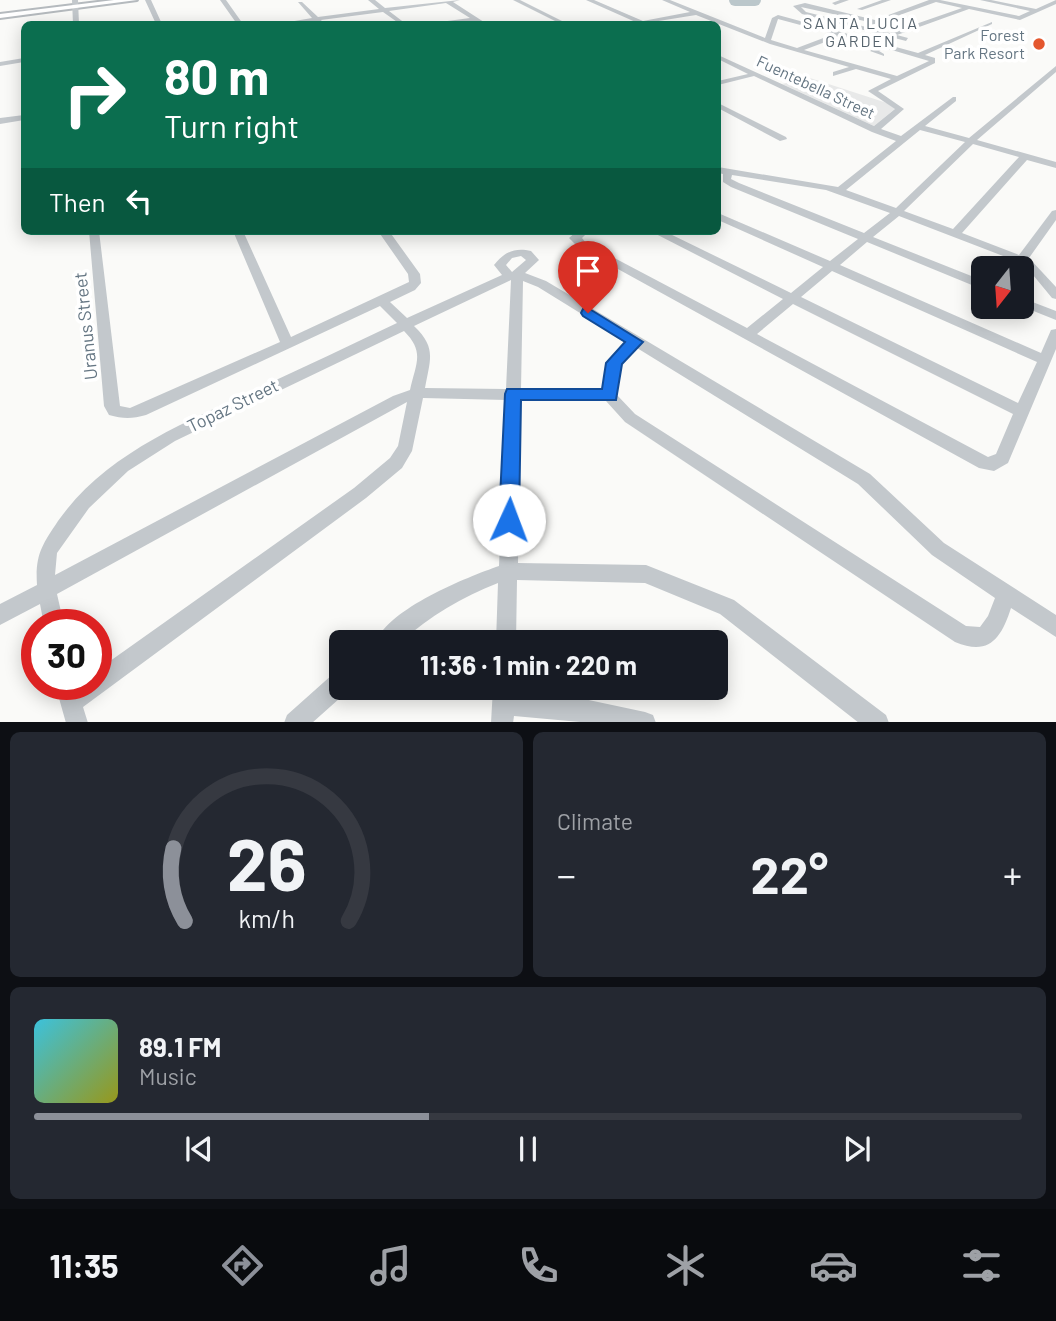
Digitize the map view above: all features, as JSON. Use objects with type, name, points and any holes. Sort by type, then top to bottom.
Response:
[{"type":"main road","points":[[0,16],[74,3],[133,0]]},
{"type":"street","points":[[148,0],[158,21]]},
{"type":"street","points":[[223,0],[238,21]]},
{"type":"street","points":[[371,0],[399,21]]},
{"type":"street","points":[[324,21],[457,0]]},
{"type":"street","points":[[516,0],[559,21]]},
{"type":"street","points":[[589,0],[636,21]]},
{"type":"street","points":[[665,0],[687,9],[698,10],[769,42],[895,78]]},
{"type":"street","points":[[835,4],[846,0]]},
{"type":"street","points":[[860,9],[888,0]]},
{"type":"street","points":[[798,50],[935,0],[1020,18],[1056,1]]},
{"type":"street","points":[[959,0],[1029,15]]},
{"type":"street","points":[[984,0],[1037,11]]},
{"type":"street","points":[[1010,0],[1045,7]]},
{"type":"street","points":[[1039,0],[1056,1]]},
{"type":"street","points":[[447,1],[479,21]]},
{"type":"street","points":[[825,1],[892,16]]},
{"type":"street","points":[[74,3],[76,21]]},
{"type":"street","points":[[300,3],[317,21]]},
{"type":"street","points":[[876,22],[806,5],[796,6],[804,13],[906,39]]},
{"type":"street","points":[[891,36],[968,8]]},
{"type":"street","points":[[655,21],[698,10]]},
{"type":"street","points":[[766,51],[775,18],[778,17],[921,54],[934,61],[872,90],[900,109],[875,130]]},
{"type":"street","points":[[461,21],[475,19]]},
{"type":"street","points":[[921,54],[990,23]]},
{"type":"street","points":[[882,55],[873,51],[887,45]]},
{"type":"street","name":"Fuentebella Street","points":[[721,58],[875,130],[903,140]]},
{"type":"street","points":[[0,64],[21,60]]},
{"type":"street","points":[[836,74],[856,67]]},
{"type":"street","points":[[721,74],[745,69]]},
{"type":"street","points":[[748,334],[897,212],[971,141],[1056,69]]},
{"type":"street","points":[[721,82],[755,74]]},
{"type":"street","points":[[839,191],[953,99]]},
{"type":"street","points":[[721,107],[783,139]]},
{"type":"street","points":[[0,121],[21,118]]},
{"type":"street","points":[[921,127],[1056,164]]},
{"type":"street","points":[[955,234],[1025,156]]},
{"type":"street","points":[[971,281],[735,185],[726,180],[723,170],[839,191],[1014,256]]},
{"type":"street","points":[[1024,256],[1056,213]]},
{"type":"street","points":[[721,217],[1045,360]]},
{"type":"street","name":"Uranus Street","points":[[94,235],[114,411],[120,414],[141,411],[288,344]]},
{"type":"street","points":[[240,235],[288,344],[382,301],[415,282],[414,274],[386,235]]},
{"type":"street","points":[[580,235],[575,239],[582,245],[985,463],[1000,462],[1056,332]]},
{"type":"street","points":[[663,235],[1023,412]]},
{"type":"street","points":[[1034,268],[1056,295]]},
{"type":"street","points":[[506,630],[513,394],[513,275],[541,284],[864,479],[938,550],[1056,627]]},
{"type":"street","name":"Topaz Street","points":[[51,609],[46,588],[47,553],[70,517],[109,474],[169,437],[405,323],[513,275]]},
{"type":"street","points":[[71,703],[383,475],[406,447],[425,351],[421,340],[382,301]]},
{"type":"street","points":[[1034,307],[1056,316]]},
{"type":"street","points":[[610,396],[614,363],[635,342]]},
{"type":"street","points":[[0,615],[376,410],[418,393],[610,396],[630,418],[962,635],[976,640],[985,637],[991,631],[1006,594]]},
{"type":"street","points":[[400,630],[412,619],[460,589],[508,570],[646,573],[726,607],[757,628],[877,722]]},
{"type":"street","points":[[296,722],[329,692]]},
{"type":"street","points":[[503,705],[584,710],[634,718],[643,722]]},
{"type":"shaded area","points":[[810,78],[896,108],[874,126],[782,84]]},
{"type":"waterway","points":[[735,0],[755,0]]},
{"type":"place","name":"Forest Park Resort","points":[[1039,44]]},
{"type":"district","name":"SANTA LUCIA GARDEN","points":[[861,32]]},
{"type":"route","points":[[509,520],[513,394],[610,396],[614,363],[635,342],[588,313]]}]
